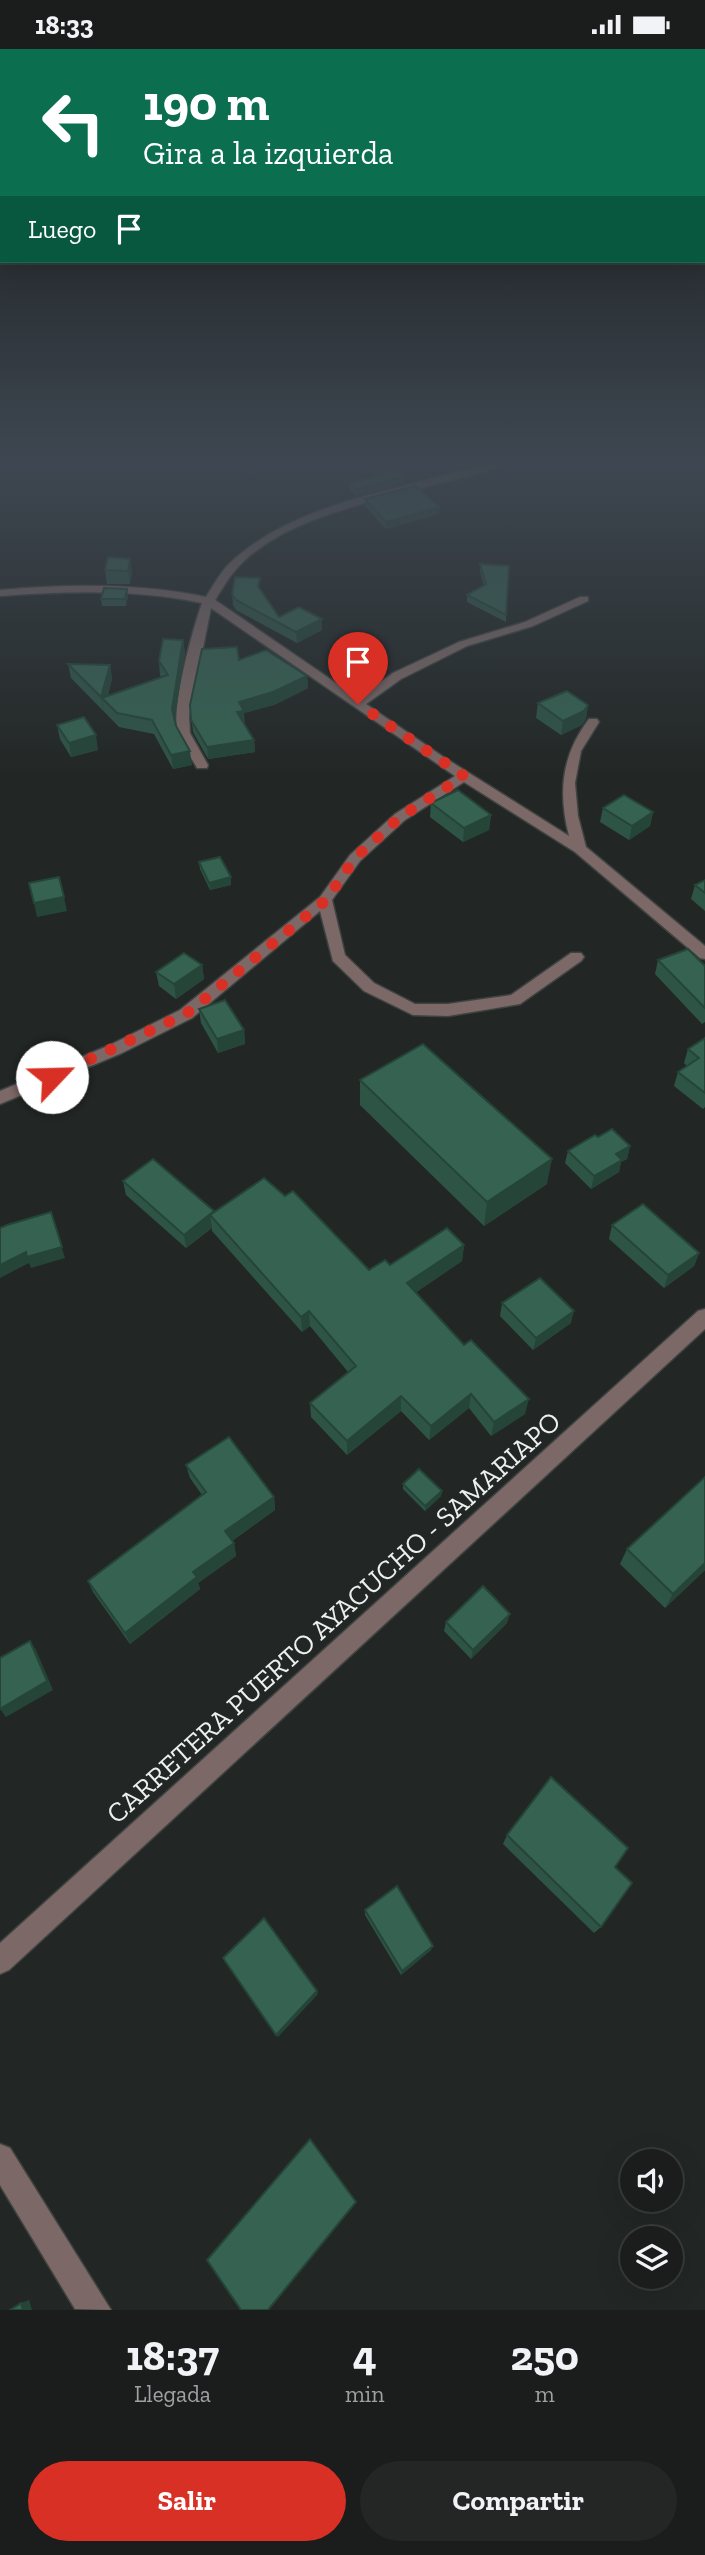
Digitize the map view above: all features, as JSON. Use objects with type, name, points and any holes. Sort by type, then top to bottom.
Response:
[{"type":"street","points":[[202,765],[183,730],[197,639],[209,601],[233,567]]},
{"type":"street","points":[[0,593],[32,590],[183,594],[209,601],[464,776],[580,849],[705,954]]},
{"type":"street","points":[[358,704],[397,676],[463,645],[529,624],[584,599]]},
{"type":"street","points":[[580,849],[569,814],[568,772],[579,738],[593,722]]},
{"type":"street","points":[[0,1098],[116,1049],[186,1014],[326,900],[355,858],[400,817],[464,776]]},
{"type":"street","points":[[326,900],[338,957],[369,987],[413,1009],[448,1010],[515,1000],[576,957]]},
{"type":"street","name":"CARRETERA PUERTO AYACUCHO - SAMARIAPO","points":[[0,1961],[705,1317]]},
{"type":"street","points":[[0,2158],[85,2299],[96,2310]]},
{"type":"building","points":[[106,567],[129,567],[128,571],[105,570]]},
{"type":"building","points":[[481,567],[509,567],[506,615],[467,595],[486,584]]},
{"type":"building","points":[[235,577],[260,578],[258,586],[279,617],[299,607],[322,619],[296,632],[236,600],[232,594]]},
{"type":"building","points":[[104,588],[127,589],[125,599],[101,599]]},
{"type":"building","points":[[163,639],[183,640],[172,709],[176,726],[190,751],[171,755],[152,720],[117,713],[102,698],[168,675],[159,661]]},
{"type":"building","points":[[237,647],[239,660],[266,650],[307,676],[273,692],[239,702],[244,711],[237,712],[254,740],[207,747],[191,720],[190,705],[202,649]]},
{"type":"building","points":[[68,664],[110,665],[101,697]]},
{"type":"building","points":[[567,691],[588,705],[584,711],[563,721],[538,703]]},
{"type":"building","points":[[84,717],[96,735],[69,743],[57,725]]},
{"type":"building","points":[[458,790],[491,815],[464,828],[431,803]]},
{"type":"building","points":[[624,795],[653,812],[632,826],[603,808]]},
{"type":"building","points":[[220,857],[231,877],[209,883],[199,862]]},
{"type":"building","points":[[59,877],[64,897],[34,903],[29,883]]},
{"type":"building","points":[[705,880],[705,893],[695,885]]},
{"type":"building","points":[[688,949],[705,966],[705,1008],[658,960]]},
{"type":"building","points":[[184,953],[202,965],[174,984],[156,972]]},
{"type":"building","points":[[225,1000],[244,1030],[217,1039],[199,1009]]},
{"type":"building","points":[[705,1038],[705,1093],[678,1072],[699,1058],[688,1049]]},
{"type":"building","points":[[423,1044],[552,1159],[487,1202],[360,1080]]},
{"type":"building","points":[[612,1129],[630,1146],[616,1154],[622,1160],[594,1176],[568,1151],[595,1135],[598,1137]]},
{"type":"building","points":[[153,1159],[214,1211],[184,1235],[123,1181]]},
{"type":"building","points":[[264,1178],[285,1196],[293,1191],[369,1270],[385,1260],[390,1265],[447,1228],[464,1245],[407,1283],[464,1345],[471,1340],[529,1399],[494,1422],[471,1394],[431,1426],[401,1396],[347,1441],[310,1403],[356,1366],[309,1311],[301,1317],[210,1215]]},
{"type":"building","points":[[643,1204],[699,1253],[668,1275],[612,1225]]},
{"type":"building","points":[[51,1212],[62,1247],[27,1257],[26,1252],[0,1265],[0,1228]]},
{"type":"building","points":[[540,1278],[574,1311],[536,1338],[502,1303]]},
{"type":"building","points":[[229,1437],[274,1497],[225,1531],[234,1543],[193,1572],[197,1577],[125,1633],[88,1581],[206,1492],[186,1465]]},
{"type":"building","points":[[419,1469],[442,1491],[425,1506],[403,1484]]},
{"type":"building","points":[[705,1477],[705,1563],[673,1594],[627,1549]]},
{"type":"building","points":[[483,1586],[510,1614],[473,1650],[446,1622]]},
{"type":"building","points":[[30,1641],[47,1681],[0,1709],[0,1658]]},
{"type":"building","points":[[551,1777],[628,1848],[615,1867],[632,1883],[601,1927],[507,1835]]},
{"type":"building","points":[[397,1886],[433,1946],[402,1971],[365,1910]]},
{"type":"building","points":[[264,1918],[317,1991],[276,2035],[223,1958]]},
{"type":"building","points":[[310,2139],[356,2202],[268,2310],[241,2310],[207,2260]]},
{"type":"building","points":[[21,2303],[23,2310],[10,2310]]},
{"type":"route","points":[[52,1077],[186,1014],[261,950],[326,900],[355,858],[400,817],[464,776],[358,704]]}]
